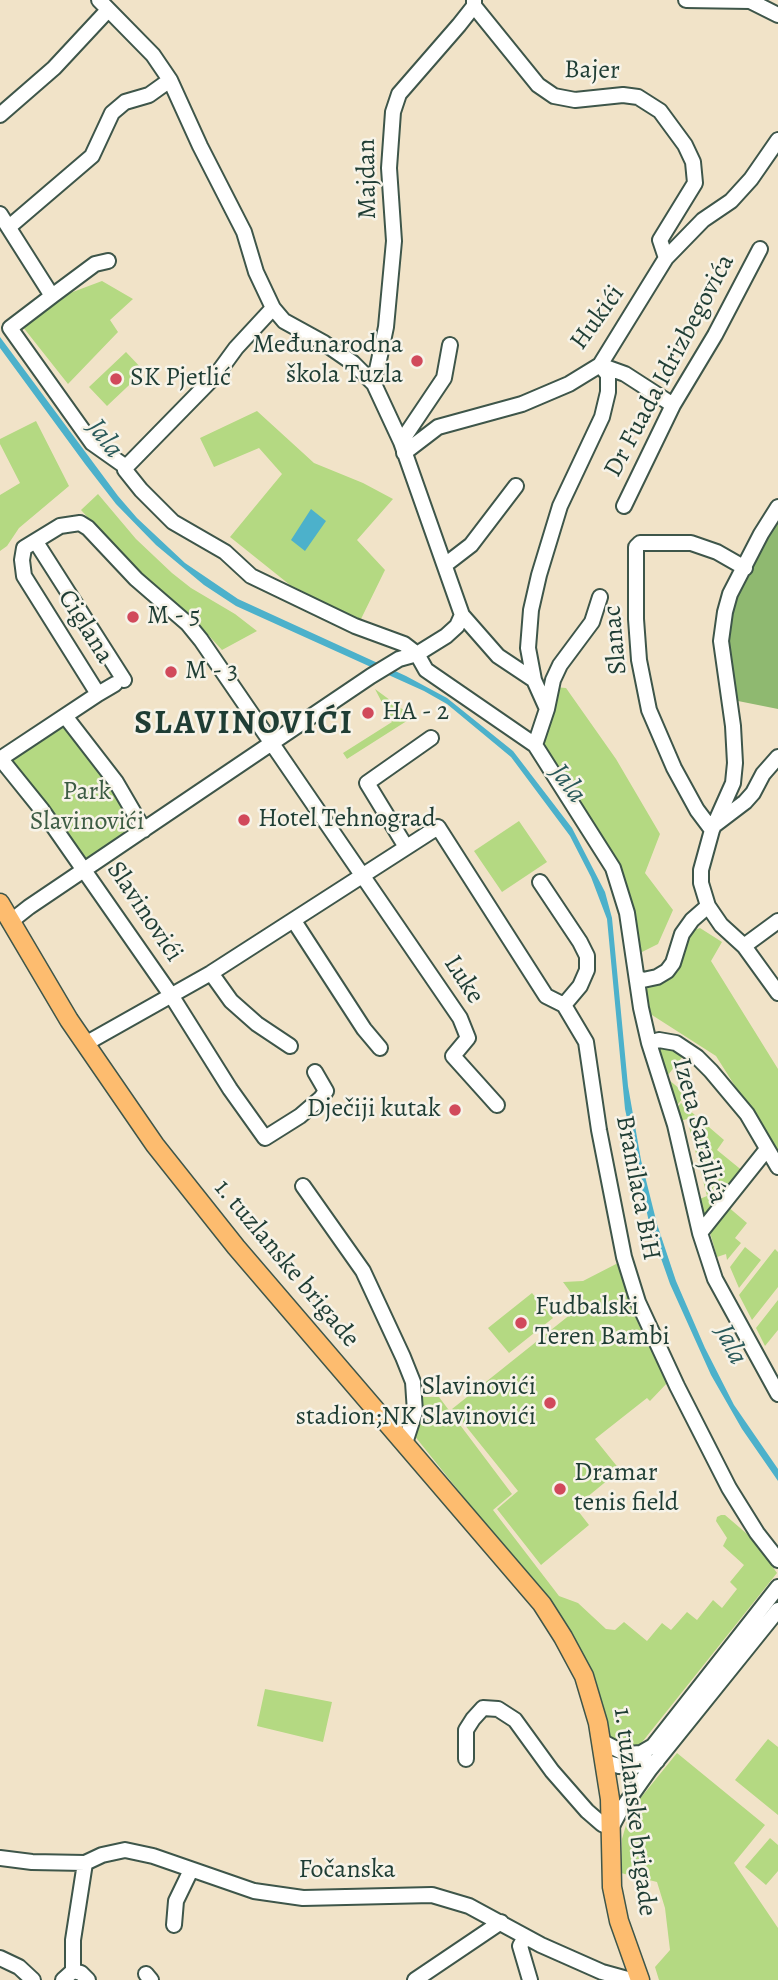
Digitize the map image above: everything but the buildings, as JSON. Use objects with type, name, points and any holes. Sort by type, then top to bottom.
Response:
[{"type":"main road","name":"1. tuzlanske brigade","points":[[0,903],[85,1044],[155,1145],[236,1247],[542,1604],[584,1676],[594,1703],[610,1799],[612,1887],[619,1921],[640,1980]]},
{"type":"street","points":[[686,0],[750,1],[778,15]]},
{"type":"street","name":"Bajer","points":[[474,3],[538,85],[554,96],[575,100],[623,95],[638,97],[660,111],[685,145],[693,162],[695,183],[660,240],[666,258]]},
{"type":"street","name":"Majdan","points":[[374,384],[386,327],[394,242],[389,168],[393,112],[399,94],[474,3]]},
{"type":"street","points":[[0,115],[54,68],[103,5],[153,55],[170,80],[244,232],[256,272],[273,307],[284,321],[353,363],[374,384],[403,448],[462,615],[498,656],[534,680]]},
{"type":"street","points":[[9,228],[92,156],[112,113],[125,102],[149,95],[170,80]]},
{"type":"street","name":"Hukići","points":[[403,448],[438,427],[534,399],[569,384],[600,365],[666,258],[703,220],[731,201],[751,179],[778,140]]},
{"type":"street","points":[[0,214],[52,296]]},
{"type":"street","name":"Dr Fuada Idrizbegovića","points":[[624,506],[673,405],[715,335],[760,249]]},
{"type":"street","points":[[108,261],[95,264],[10,328],[92,443],[126,467],[125,470],[141,490],[173,522],[225,552],[251,576],[355,626],[404,644],[417,654],[426,670],[535,746],[613,868],[627,913],[649,1043]]},
{"type":"street","points":[[126,467],[217,374],[273,307]]},
{"type":"street","points":[[403,448],[444,378],[450,345]]},
{"type":"street","points":[[600,365],[625,374],[673,405]]},
{"type":"street","name":"Dr Fuada Idrizbegovića","points":[[547,709],[534,680],[528,648],[531,610],[560,506],[602,417],[608,392],[608,375],[600,365]]},
{"type":"street","points":[[444,565],[471,545],[516,486]]},
{"type":"street","points":[[778,507],[730,594],[722,626],[721,641],[733,726],[735,764],[733,783],[714,827],[701,870],[701,883],[708,906],[721,925],[744,946],[778,993]]},
{"type":"street","points":[[36,542],[60,526],[80,523],[88,528],[136,579],[188,624],[364,876]]},
{"type":"street","name":"Ciglana","points":[[0,759],[119,682],[36,542],[24,548],[24,576],[98,694]]},
{"type":"street","name":"Slanac","points":[[714,827],[697,810],[674,768],[649,710],[639,660],[636,547],[640,543],[691,543],[717,552],[745,568]]},
{"type":"street","name":"Slanac","points":[[535,746],[553,680],[560,665],[592,622],[600,597]]},
{"type":"street","name":"Slavinovići","points":[[315,1072],[326,1091],[321,1098],[300,1116],[265,1138],[230,1089],[171,995],[82,870],[371,676],[399,659],[417,654],[446,636],[457,626],[462,615]]},
{"type":"street","points":[[65,716],[116,782],[144,830]]},
{"type":"street","points":[[85,1044],[211,973],[405,847],[367,783],[431,738]]},
{"type":"street","points":[[714,827],[745,802],[778,757]]},
{"type":"street","points":[[0,759],[42,810],[82,870],[10,922]]},
{"type":"street","name":"Branilaca BiH","points":[[405,847],[438,827],[545,996],[564,1005],[586,1042],[599,1130],[624,1257],[638,1301],[677,1386],[729,1488],[757,1533],[778,1560]]},
{"type":"street","name":"Luke","points":[[364,876],[460,1018],[468,1038],[453,1056],[497,1105]]},
{"type":"street","points":[[540,882],[587,956],[587,970],[580,986],[564,1005]]},
{"type":"street","points":[[637,977],[643,980],[657,977],[667,971],[673,963],[682,934],[692,920],[708,906]]},
{"type":"street","points":[[294,921],[364,1029],[380,1048]]},
{"type":"street","points":[[744,946],[778,921]]},
{"type":"street","points":[[211,973],[231,1001],[257,1024],[290,1046]]},
{"type":"street","name":"Izeta Sarajlića","points":[[778,1167],[746,1112],[697,1057],[669,1041],[649,1043],[675,1125],[700,1233],[715,1279],[778,1394]]},
{"type":"street","name":"Izeta Sarajlića","points":[[700,1233],[767,1149]]},
{"type":"street","points":[[303,1186],[363,1271],[404,1357],[413,1382],[415,1412],[405,1443]]},
{"type":"street","points":[[601,1741],[626,1754],[641,1753],[653,1746],[778,1587]]},
{"type":"street","points":[[466,1759],[466,1730],[472,1719],[483,1708],[498,1709],[515,1720],[552,1771],[587,1811],[611,1828],[657,1760],[778,1610]]},
{"type":"street","points":[[605,1762],[632,1767],[657,1760]]},
{"type":"street","name":"Fočanska","points":[[0,1858],[32,1862],[85,1863],[102,1854],[125,1850],[153,1856],[254,1891],[303,1898],[432,1895],[470,1906],[525,1937],[602,1972],[631,1980]]},
{"type":"street","points":[[85,1863],[68,1976],[81,1973],[88,1980]]},
{"type":"street","points":[[174,1925],[176,1901],[191,1870]]},
{"type":"street","points":[[415,1980],[500,1922]]},
{"type":"street","points":[[525,1937],[520,1946],[530,1980]]},
{"type":"street","points":[[0,1958],[19,1967],[33,1980]]},
{"type":"green space","points":[[102,281],[133,299],[110,320],[118,332],[68,384],[15,317]]},
{"type":"green space","name":"SK Pjetlić","points":[[126,352],[144,371],[107,406],[89,387]]},
{"type":"green space","points":[[257,411],[314,463],[363,483],[393,499],[357,540],[385,570],[360,621],[290,585],[230,537],[282,474],[259,448],[214,467],[200,438]]},
{"type":"green space","points":[[36,421],[69,486],[19,528],[7,546],[0,551],[0,495],[20,483],[0,439]]},
{"type":"green space","points":[[98,494],[136,539],[172,573],[257,631],[222,650],[188,613],[140,575],[81,510]]},
{"type":"green space","points":[[778,507],[778,709],[728,699],[722,626]]},
{"type":"green space","points":[[554,687],[566,688],[616,759],[660,834],[645,873],[673,910],[658,944],[634,956],[611,861],[538,737]]},
{"type":"green space","points":[[375,689],[413,717],[347,759],[343,753],[392,722]]},
{"type":"green space","name":"Park Slavinovići","points":[[65,716],[144,830],[82,870],[0,759]]},
{"type":"green space","points":[[519,821],[547,862],[502,892],[474,851]]},
{"type":"green space","points":[[700,928],[722,942],[711,961],[778,1069],[778,1154],[716,1056],[641,1008],[637,977],[678,972],[682,934]]},
{"type":"green space","points":[[652,1043],[687,1051],[664,1080]]},
{"type":"green space","points":[[669,1080],[686,1094],[675,1108],[666,1083]]},
{"type":"green space","points":[[681,1103],[724,1140],[717,1150],[744,1172],[704,1219],[697,1200],[707,1196],[687,1119],[677,1122],[674,1111]]},
{"type":"green space","points":[[727,1206],[747,1223],[735,1238],[741,1243],[727,1260],[726,1254],[717,1257],[709,1229]]},
{"type":"green space","points":[[745,1247],[761,1260],[739,1288],[730,1267]]},
{"type":"green space","points":[[775,1249],[778,1252],[778,1287],[752,1320],[739,1295]]},
{"type":"green space","points":[[618,1263],[632,1310],[656,1361],[661,1357],[669,1381],[650,1401],[647,1398],[595,1439],[620,1470],[575,1507],[589,1525],[541,1565],[497,1509],[518,1491],[452,1409],[576,1310],[572,1304],[577,1301],[563,1282],[583,1281]]},
{"type":"green space","name":"Fudbalski Teren Bambi","points":[[532,1293],[553,1318],[509,1353],[488,1328]]},
{"type":"green space","points":[[778,1300],[778,1330],[765,1346],[756,1328]]},
{"type":"green space","points":[[415,1397],[439,1397],[512,1494],[493,1510],[559,1596],[578,1603],[606,1629],[615,1630],[624,1622],[647,1641],[662,1623],[671,1630],[687,1612],[697,1620],[713,1600],[722,1608],[737,1589],[730,1582],[744,1565],[723,1546],[727,1538],[716,1521],[721,1515],[725,1515],[753,1539],[777,1573],[639,1746],[622,1747],[609,1736],[601,1705],[499,1541],[413,1434]]},
{"type":"green space","points":[[265,1689],[332,1702],[323,1742],[257,1726]]},
{"type":"green space","points":[[768,1739],[778,1747],[778,1815],[735,1780]]},
{"type":"green space","points":[[677,1753],[765,1825],[734,1863],[778,1928],[778,1980],[659,1980],[655,1967],[670,1950],[665,1908],[657,1882],[621,1873],[622,1839],[630,1811]]},
{"type":"green space","points":[[770,1838],[778,1845],[778,1871],[766,1885],[745,1867]]},
{"type":"water","points":[[0,337],[118,496],[137,518],[185,563],[238,599],[406,676],[447,698],[513,751],[572,828],[605,892],[612,918],[628,1086],[641,1160],[657,1224],[676,1281],[705,1348],[734,1405],[778,1469],[778,1481],[742,1429],[711,1375],[670,1284],[650,1227],[625,1109],[607,919],[591,877],[570,836],[511,757],[447,704],[424,691],[236,606],[204,585],[156,545],[116,504],[85,464],[0,348]]},
{"type":"water","points":[[311,509],[326,521],[305,551],[291,540]]},
{"type":"place","name":"Međunarodna škola Tuzla","points":[[417,361]]},
{"type":"place","name":"SK Pjetlić","points":[[116,379]]},
{"type":"place","name":"M - 5","points":[[133,617]]},
{"type":"place","name":"M - 3","points":[[171,672]]},
{"type":"place","name":"HA - 2","points":[[368,713]]},
{"type":"place","name":"Hotel Tehnograd","points":[[244,820]]},
{"type":"place","name":"Dječiji kutak","points":[[455,1110]]},
{"type":"place","name":"Fudbalski Teren Bambi","points":[[521,1323]]},
{"type":"place","name":"Slavinovići stadion;NK Slavinovići","points":[[550,1403]]},
{"type":"place","name":"Dramar tenis field","points":[[560,1489]]},
{"type":"district","name":"SLAVINOVIĆI","points":[[244,725]]},
{"type":"water label","name":"Jala","points":[[104,439]]},
{"type":"water label","name":"Jala","points":[[567,784]]},
{"type":"water label","name":"Jala","points":[[730,1345]]}]
